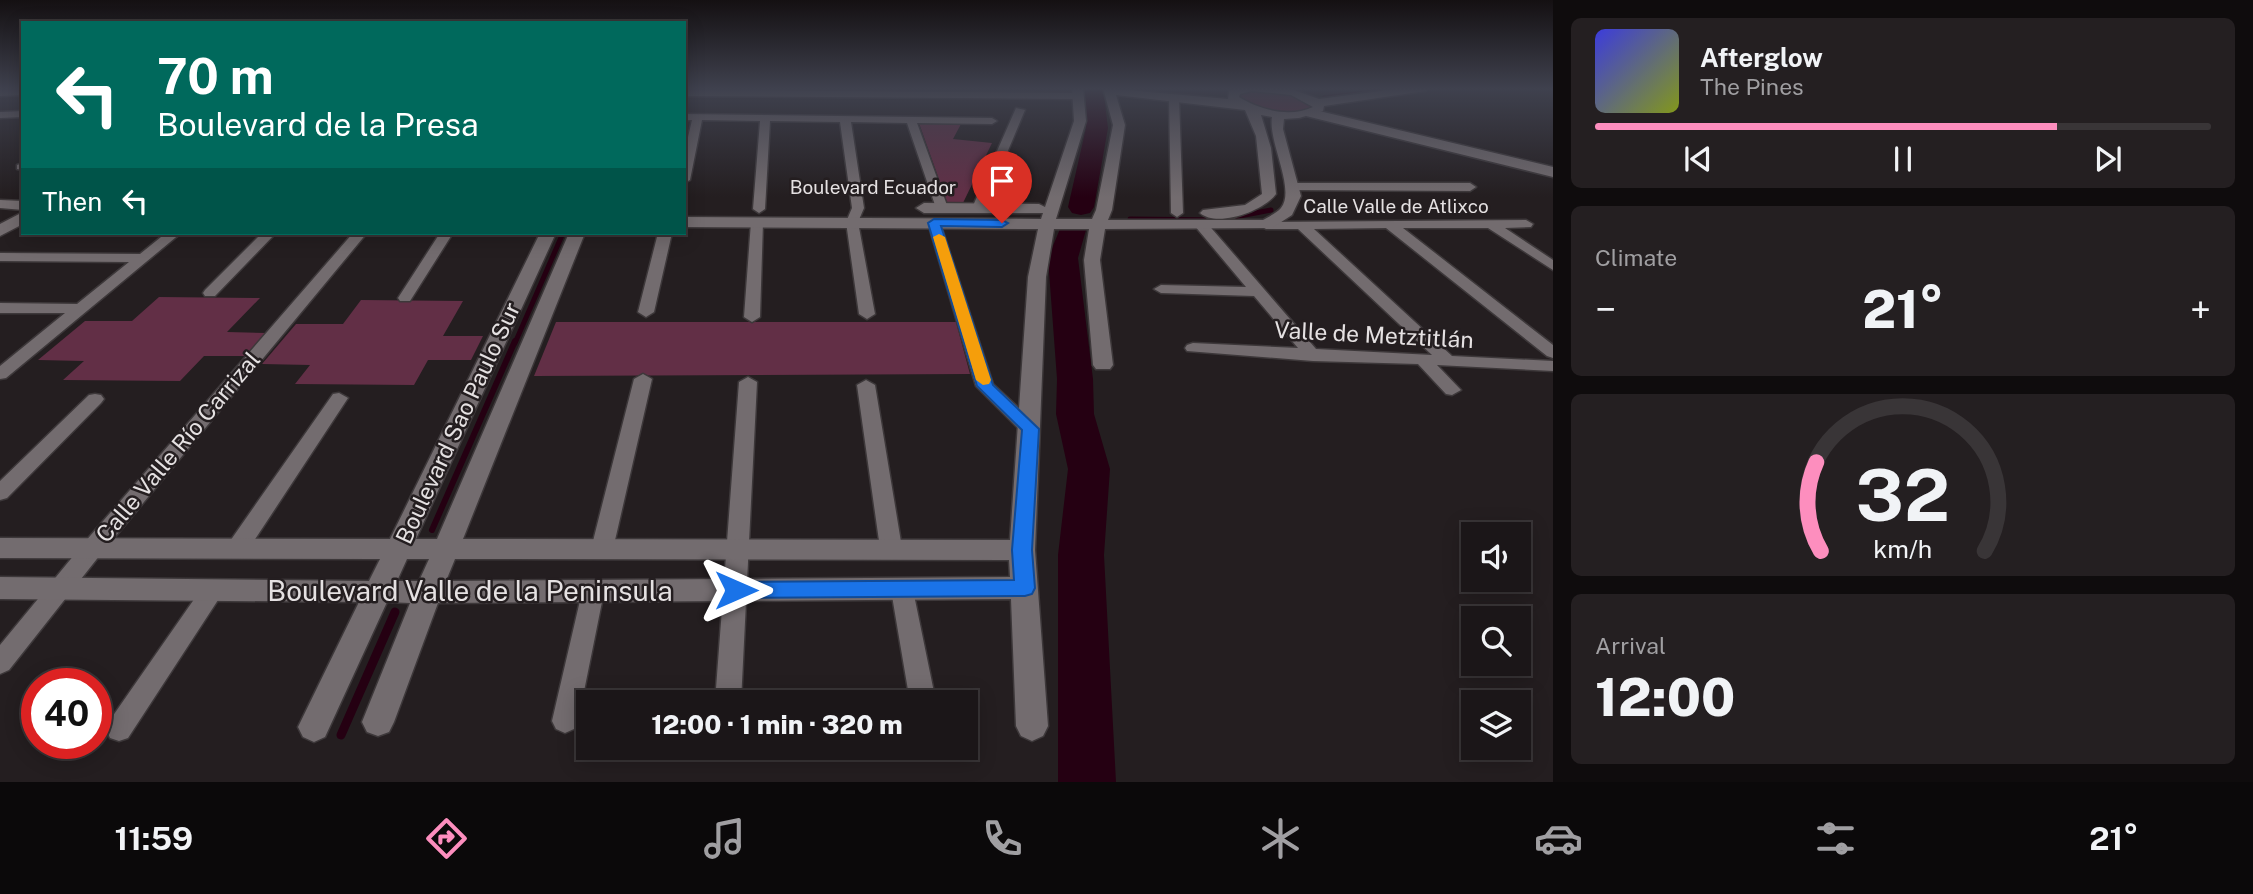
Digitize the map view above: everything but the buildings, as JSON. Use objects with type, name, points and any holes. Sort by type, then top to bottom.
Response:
[{"type":"main road","points":[[1376,124],[1553,172]]},
{"type":"main road","points":[[1383,124],[1553,166]]},
{"type":"main road","points":[[0,215],[18,205]]},
{"type":"main road","points":[[0,231],[18,205]]},
{"type":"street","points":[[686,171],[696,124]]},
{"type":"street","points":[[752,317],[765,124]]},
{"type":"street","points":[[846,124],[867,314]]},
{"type":"street","points":[[912,124],[985,386],[1030,429]]},
{"type":"street","points":[[978,208],[1014,124]]},
{"type":"street","points":[[1032,726],[1022,550],[1037,277],[1050,216],[1079,124]]},
{"type":"street","points":[[1103,365],[1091,260],[1119,124]]},
{"type":"street","points":[[1175,124],[1177,213]]},
{"type":"street","points":[[1101,217],[1216,213],[1244,209],[1266,199],[1269,194],[1265,156],[1257,124]]},
{"type":"street","points":[[1101,217],[1200,225],[1266,225],[1284,215],[1293,204],[1292,187],[1277,124]]},
{"type":"street","points":[[1292,187],[1470,187]]},
{"type":"street","points":[[0,191],[18,205]]},
{"type":"street","name":"Boulevard Ecuador","points":[[938,216],[978,208],[1050,216]]},
{"type":"street","name":"Boulevard Ecuador","points":[[686,209],[758,215],[1101,217]]},
{"type":"street","name":"Boulevard Ecuador","points":[[686,222],[758,215]]},
{"type":"street","name":"Calle Valle de Atlixco","points":[[1266,225],[1526,224]]},
{"type":"street","points":[[1200,225],[1313,356]]},
{"type":"street","points":[[1302,225],[1448,362]]},
{"type":"street","points":[[1390,225],[1553,354]]},
{"type":"street","points":[[1492,225],[1553,266]]},
{"type":"street","points":[[2,371],[172,235]]},
{"type":"street","points":[[210,293],[267,235]]},
{"type":"street","name":"Calle Valle Río Carrizal","points":[[0,663],[92,549],[357,235]]},
{"type":"street","points":[[405,298],[445,235]]},
{"type":"street","name":"Boulevard Sao Paulo Sur","points":[[314,727],[547,235]]},
{"type":"street","name":"Boulevard Sao Paulo Sur","points":[[378,722],[428,592],[577,235]]},
{"type":"street","points":[[646,312],[664,235]]},
{"type":"street","points":[[0,257],[145,258]]},
{"type":"street","points":[[1161,289],[1258,292]]},
{"type":"street","points":[[0,308],[81,309]]},
{"type":"street","name":"Valle de Metztitlán","points":[[1193,348],[1553,366]]},
{"type":"street","points":[[1423,360],[1452,390]]},
{"type":"street","points":[[602,549],[643,379]]},
{"type":"street","points":[[729,690],[748,382]]},
{"type":"street","points":[[866,385],[891,548]]},
{"type":"street","points":[[236,550],[339,398]]},
{"type":"street","points":[[0,493],[95,399]]},
{"type":"street","name":"Boulevard Valle de la Peninsula","points":[[0,548],[1022,550]]},
{"type":"street","name":"Boulevard Valle de la Peninsula","points":[[0,588],[378,592],[1025,588]]},
{"type":"street","points":[[902,590],[921,690]]},
{"type":"street","points":[[118,729],[212,591]]},
{"type":"street","points":[[565,721],[593,592]]},
{"type":"shaded area","points":[[920,124],[961,124],[953,139],[992,143],[962,205],[948,205]]},
{"type":"shaded area","points":[[159,297],[260,298],[227,332],[267,333],[247,356],[204,356],[180,381],[63,380],[84,361],[38,360],[85,321],[132,321]]},
{"type":"shaded area","points":[[361,300],[463,301],[443,336],[483,336],[471,360],[428,360],[414,385],[295,384],[310,365],[262,364],[296,324],[343,324]]},
{"type":"shaded area","points":[[556,322],[956,322],[970,374],[534,376]]},
{"type":"waterway","points":[[1081,207],[1097,124]]},
{"type":"waterway","points":[[1082,198],[1089,203]]},
{"type":"waterway","points":[[1130,219],[1219,220],[1271,210]]},
{"type":"waterway","points":[[1072,230],[1063,258],[1075,379],[1075,414],[1089,469],[1081,555],[1087,782]]},
{"type":"waterway","points":[[515,343],[562,235]]},
{"type":"waterway","points":[[432,530],[515,341]]},
{"type":"waterway","points":[[341,735],[395,612]]},
{"type":"slow traffic","points":[[939,237],[983,380]]},
{"type":"route","points":[[736,590],[1025,588],[1022,550],[1030,429],[985,386],[934,223],[1002,223]]}]
